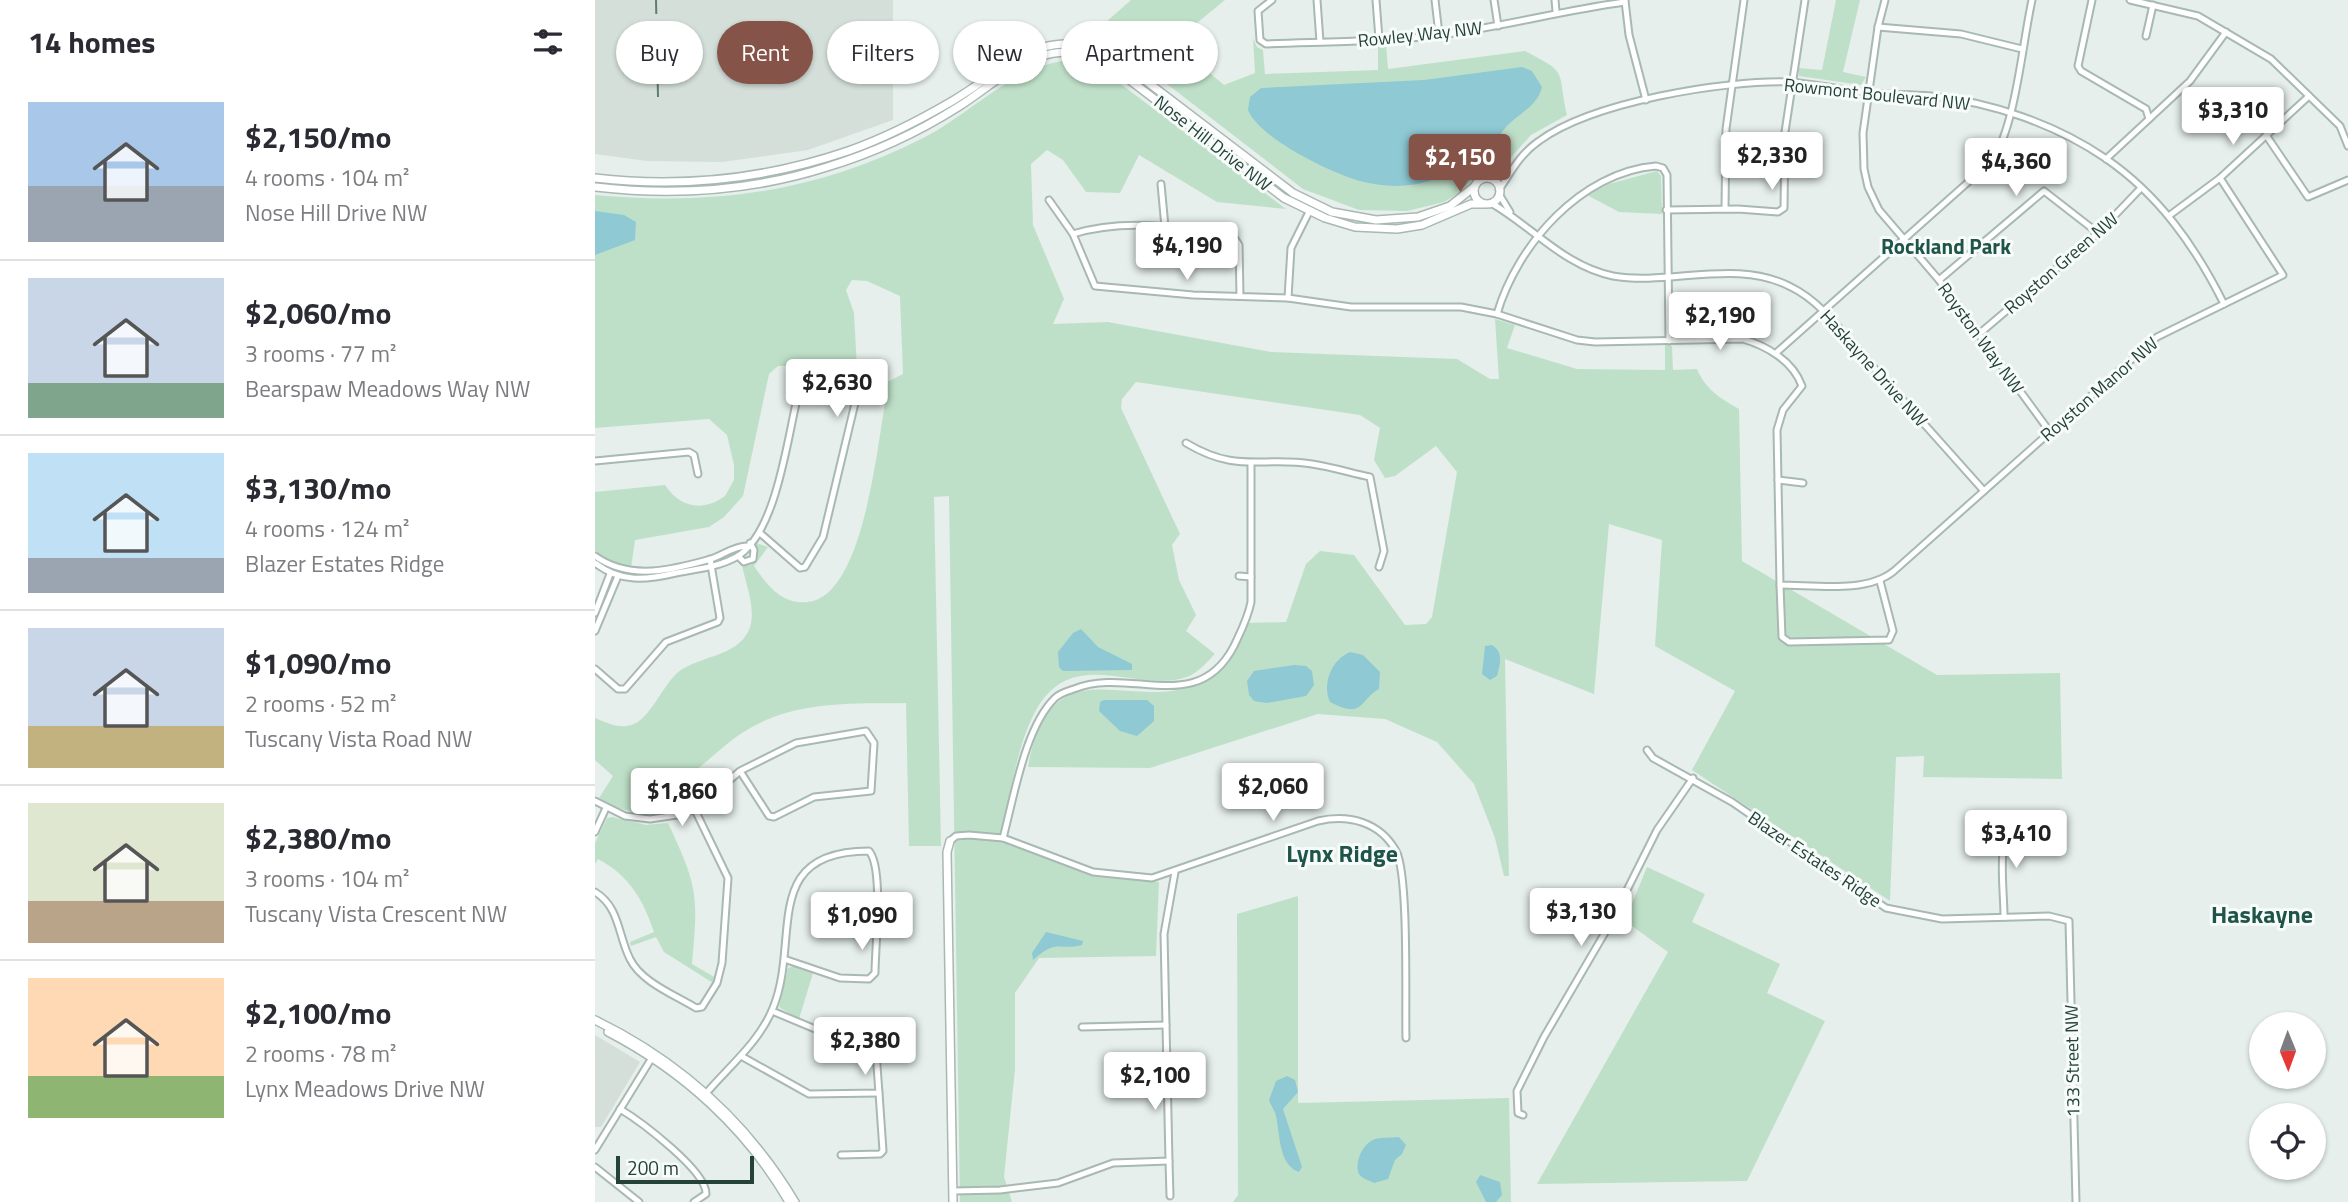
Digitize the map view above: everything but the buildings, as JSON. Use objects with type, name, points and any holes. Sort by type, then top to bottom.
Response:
[{"type":"street","name":"Rowley Way NW","points":[[1272,0],[1258,11],[1262,43],[1439,34],[1498,26],[1556,11],[1625,1]]},
{"type":"street","points":[[1317,0],[1320,42]]},
{"type":"street","points":[[1376,0],[1379,39]]},
{"type":"street","points":[[1435,0],[1439,34]]},
{"type":"street","points":[[1494,0],[1498,26]]},
{"type":"street","points":[[1555,0],[1556,11]]},
{"type":"street","points":[[1725,209],[1725,139],[1744,0]]},
{"type":"street","points":[[1666,210],[1778,212],[1784,208],[1784,148],[1791,82],[1805,0]]},
{"type":"street","name":"Royston Way NW","points":[[1885,0],[1878,27],[1862,150],[1868,187],[1879,210],[1939,280],[2049,432]]},
{"type":"street","points":[[1776,353],[1993,160],[2001,147],[2032,0]]},
{"type":"street","points":[[2092,0],[2078,66],[2081,71],[2146,109],[2150,119]]},
{"type":"street","points":[[2130,0],[2198,16],[2271,59],[2340,126],[2348,146]]},
{"type":"street","points":[[1625,1],[1629,35],[1646,100]]},
{"type":"street","points":[[2146,36],[2153,5]]},
{"type":"street","points":[[1878,27],[1961,34],[2022,49]]},
{"type":"street","points":[[2106,159],[2190,81],[2226,32]]},
{"type":"street","name":"Nose Hill Drive NW","points":[[595,178],[647,182],[701,181],[760,174],[823,159],[911,124],[955,99],[1021,55],[1048,45],[1067,43],[1088,46],[1112,55],[1293,192],[1313,204],[1350,216],[1395,220],[1442,209],[1464,198],[1474,187]]},
{"type":"street","name":"Nose Hill Drive NW","points":[[595,187],[661,191],[711,189],[805,174],[868,153],[926,126],[1031,60],[1055,53],[1074,52],[1107,62],[1284,198],[1309,212],[1355,227],[1397,229],[1422,225],[1471,204],[1487,204]]},
{"type":"street","name":"Rowmont Boulevard NW","points":[[1499,192],[1511,170],[1537,142],[1563,127],[1646,100],[1731,86],[1791,82],[1869,93],[1953,100],[2009,114],[2064,134],[2106,159],[2170,215],[2209,273],[2224,304]]},
{"type":"street","points":[[2170,215],[2220,178],[2309,96]]},
{"type":"street","points":[[2266,135],[2308,197],[2348,180]]},
{"type":"street","points":[[1497,314],[1513,272],[1562,211],[1585,190],[1649,167],[1663,168],[1667,175],[1669,341]]},
{"type":"street","name":"Rowmont Boulevard NW","points":[[1486,178],[1511,170]]},
{"type":"street","points":[[1486,178],[1495,181],[1499,192],[1487,204],[1476,199],[1474,187],[1486,178]]},
{"type":"street","name":"Royston Manor NW","points":[[1879,580],[1894,572],[2157,337],[2283,275],[2220,178]]},
{"type":"street","points":[[1161,184],[1165,227]]},
{"type":"street","name":"Royston Green NW","points":[[1979,334],[2098,233],[2140,189]]},
{"type":"street","points":[[1939,280],[2044,191],[2098,233]]},
{"type":"street","name":"Haskayne Drive NW","points":[[1499,192],[1512,214]]},
{"type":"street","points":[[1049,200],[1073,234],[1095,286],[1289,298],[1352,307],[1471,309],[1497,314],[1577,340],[1743,339],[1776,353],[1802,386],[1789,400],[1779,420],[1778,480],[1780,585],[1782,637],[1789,642],[1889,640],[1893,631],[1879,580],[1851,585],[1780,585]]},
{"type":"street","points":[[1289,298],[1291,248],[1313,204]]},
{"type":"street","name":"Haskayne Drive NW","points":[[1487,204],[1512,214],[1564,256],[1592,270],[1634,278],[1740,274],[1765,278],[1798,291],[1822,311],[1984,491]]},
{"type":"street","points":[[1073,234],[1105,227],[1165,227],[1236,238],[1239,247],[1240,296]]},
{"type":"street","points":[[1469,318],[1471,309]]},
{"type":"street","points":[[595,563],[615,572],[650,572],[738,556],[760,533],[770,513],[797,399],[801,395],[853,395],[856,399],[827,524],[817,551],[805,567],[800,568],[760,533]]},
{"type":"street","points":[[1186,443],[1210,457],[1251,464],[1310,463],[1370,477],[1384,551],[1379,566]]},
{"type":"street","points":[[595,461],[689,452],[694,455],[698,474]]},
{"type":"street","points":[[1003,838],[1038,720],[1056,696],[1102,682],[1174,687],[1211,676],[1226,661],[1248,618],[1251,577],[1251,464]]},
{"type":"street","points":[[1778,480],[1803,483]]},
{"type":"street","points":[[738,556],[744,562],[753,559],[754,550],[748,545]]},
{"type":"street","points":[[711,563],[748,545]]},
{"type":"street","points":[[595,556],[615,572]]},
{"type":"street","points":[[595,668],[618,689],[625,690],[666,642],[718,622],[720,618],[711,563]]},
{"type":"street","points":[[595,613],[615,572]]},
{"type":"street","points":[[595,631],[615,572]]},
{"type":"street","points":[[1238,576],[1251,577]]},
{"type":"street","points":[[595,801],[625,816],[650,819],[695,810],[740,771],[796,743],[866,731],[874,743],[871,791],[814,797],[774,817],[769,816],[740,771]]},
{"type":"street","name":"Blazer Estates Ridge","points":[[1647,750],[1653,758],[1693,778],[1886,908],[1911,916],[1941,919],[2061,916],[2069,921]]},
{"type":"street","points":[[1523,1115],[1518,1113],[1517,1091],[1525,1074],[1610,924],[1657,830],[1693,778]]},
{"type":"street","points":[[595,832],[606,808]]},
{"type":"street","points":[[595,892],[609,904],[617,918],[630,959],[643,975],[696,1008],[702,1007],[717,983],[722,963],[728,878],[695,810]]},
{"type":"street","points":[[953,1202],[947,852],[950,841],[956,836],[1003,838],[1093,872],[1152,878],[1330,818],[1363,821],[1396,851],[1401,864],[1406,1038]]},
{"type":"street","points":[[2004,917],[2004,842],[2006,829],[2014,818]]},
{"type":"street","points":[[705,1095],[741,1056],[772,1011],[784,959],[791,895],[802,876],[815,863],[838,853],[869,851],[874,856],[875,973],[869,979],[840,978],[784,959]]},
{"type":"street","points":[[1170,1196],[1164,934],[1175,872]]},
{"type":"street","points":[[876,911],[852,911],[847,915],[850,921],[876,922]]},
{"type":"street","name":"133 Street NW","points":[[2069,921],[2076,1202]]},
{"type":"street","points":[[621,964],[630,959]]},
{"type":"street","points":[[772,1011],[832,1036],[869,1035],[875,1039],[883,1151],[880,1154],[841,1155]]},
{"type":"street","points":[[595,1020],[654,1055],[705,1095],[756,1145],[795,1202]]},
{"type":"street","points":[[595,1025],[654,1055]]},
{"type":"street","points":[[1082,1027],[1166,1025]]},
{"type":"street","points":[[595,1150],[654,1055]]},
{"type":"street","points":[[741,1056],[810,1094],[879,1093]]},
{"type":"street","points":[[705,1095],[753,1149],[789,1202]]},
{"type":"street","points":[[619,1109],[653,1132],[702,1181],[706,1195],[694,1202]]},
{"type":"street","points":[[953,1191],[1000,1190],[1058,1183],[1113,1163],[1169,1161]]},
{"type":"street","points":[[595,1167],[639,1202]]},
{"type":"shaded area","points":[[595,0],[893,0],[893,21],[827,21],[827,84],[893,84],[893,120],[808,150],[722,162],[647,161],[595,154]]},
{"type":"shaded area","points":[[595,1035],[640,1062],[601,1127],[595,1127]]},
{"type":"green space","points":[[1131,0],[1225,0],[1199,21],[1107,21]]},
{"type":"green space","points":[[1836,0],[1860,0],[1843,72],[1866,77],[1861,85],[1799,76],[1798,68],[1822,70]]},
{"type":"green space","points":[[1253,38],[1257,47],[1263,50],[1265,74],[1378,70],[1378,45],[1386,44],[1388,69],[1525,51],[1549,64],[1559,74],[1567,115],[1531,135],[1504,165],[1477,174],[1461,192],[1444,202],[1407,211],[1359,210],[1303,189],[1167,84],[1218,84],[1218,80],[1224,85],[1255,73]]},
{"type":"green space","points":[[1061,61],[1061,84],[1121,84],[1286,209],[1217,202],[1139,155],[1120,193],[1086,192],[1063,160],[1047,150],[1031,164],[1033,225],[1064,299],[1053,324],[1108,322],[1271,352],[1457,359],[1490,379],[1499,379],[1495,319],[1515,325],[1507,348],[1577,369],[1665,370],[1665,345],[1672,346],[1673,370],[1697,369],[1709,388],[1739,409],[1742,561],[1937,675],[2060,673],[2062,779],[1923,777],[1924,756],[1896,757],[1890,901],[1692,770],[1735,691],[1655,646],[1662,540],[1609,524],[1594,694],[1505,659],[1509,876],[1504,876],[1495,838],[1474,784],[1437,742],[1385,719],[1318,714],[1150,768],[1028,767],[1040,727],[1056,704],[1076,693],[1100,690],[1152,692],[1180,689],[1214,674],[1230,654],[1247,623],[1286,622],[1306,564],[1320,551],[1354,555],[1405,625],[1426,624],[1432,617],[1457,472],[1436,446],[1395,476],[1385,478],[1374,460],[1380,428],[1360,415],[1136,382],[1122,399],[1121,408],[1180,534],[1172,545],[1179,580],[1196,615],[1186,631],[1215,654],[1199,670],[1187,677],[1167,681],[1084,675],[1065,681],[1048,694],[1033,716],[1022,744],[1000,840],[1091,876],[1159,882],[1156,956],[1039,958],[1015,993],[1015,1069],[1004,1177],[1012,1202],[960,1202],[949,496],[934,497],[941,846],[909,846],[906,703],[821,706],[801,709],[761,722],[735,738],[686,777],[698,802],[673,811],[635,812],[610,805],[599,798],[613,776],[595,760],[595,718],[621,726],[636,723],[677,673],[726,651],[743,639],[749,630],[752,615],[742,566],[751,565],[757,560],[756,543],[768,547],[754,566],[770,587],[790,600],[808,602],[827,593],[843,574],[855,547],[872,482],[886,398],[883,384],[903,374],[900,296],[867,281],[852,280],[846,290],[854,313],[857,368],[854,371],[851,365],[778,366],[769,374],[743,496],[724,517],[709,527],[635,540],[631,568],[608,561],[595,551],[595,492],[665,485],[678,499],[700,506],[725,496],[734,480],[734,465],[727,435],[709,419],[595,428],[595,195],[639,198],[723,196],[764,191],[845,171],[925,137],[1006,84],[1047,84],[1047,64]]},
{"type":"green space","points":[[1657,171],[1661,176],[1662,214],[1619,212],[1587,195],[1609,184]]},
{"type":"green space","points":[[607,818],[646,825],[668,823],[685,861],[694,891],[692,964],[716,978],[713,983],[664,952],[656,937],[631,946],[630,942],[654,932],[640,899],[627,881],[598,859],[595,864],[595,843]]},
{"type":"green space","points":[[1647,867],[1705,894],[1692,922],[1780,964],[1767,993],[1825,1021],[1747,1181],[1537,1184],[1668,952],[1625,921]]},
{"type":"green space","points":[[1298,896],[1298,1103],[1509,1098],[1511,1202],[1233,1202],[1238,1195],[1237,914]]},
{"type":"green space","points":[[794,966],[813,973],[799,1019],[779,1007],[788,968]]},
{"type":"water","points":[[1522,67],[1532,71],[1542,87],[1536,100],[1493,142],[1467,147],[1436,178],[1412,185],[1368,183],[1347,177],[1281,143],[1255,121],[1248,110],[1250,97],[1261,88],[1424,80]]},
{"type":"water","points":[[595,211],[624,215],[636,222],[635,240],[595,255]]},
{"type":"water","points":[[1081,629],[1098,647],[1132,664],[1132,670],[1063,671],[1059,667],[1058,652],[1073,633]]},
{"type":"water","points":[[1492,645],[1500,655],[1500,663],[1497,676],[1490,680],[1482,674],[1485,646]]},
{"type":"water","points":[[1350,652],[1363,655],[1380,672],[1379,689],[1355,709],[1330,702],[1327,688],[1333,667]]},
{"type":"water","points":[[1294,665],[1306,666],[1312,671],[1314,685],[1306,696],[1267,703],[1254,701],[1249,695],[1247,681],[1254,671]]},
{"type":"water","points":[[1147,700],[1154,706],[1154,721],[1137,736],[1120,731],[1099,711],[1100,702]]},
{"type":"water","points":[[1046,932],[1083,941],[1082,945],[1053,947],[1033,960],[1032,953]]},
{"type":"water","points":[[1287,1076],[1295,1080],[1298,1092],[1283,1109],[1302,1167],[1299,1172],[1287,1163],[1279,1139],[1276,1116],[1269,1100],[1276,1081]]},
{"type":"water","points":[[1399,1137],[1406,1145],[1395,1160],[1388,1179],[1374,1183],[1360,1176],[1359,1159],[1367,1144],[1375,1139]]},
{"type":"water","points":[[1480,1175],[1500,1182],[1502,1195],[1496,1202],[1486,1202],[1476,1182]]},
{"type":"railway","points":[[656,0],[658,97]]},
{"type":"district","name":"Rockland Park","points":[[1946,246]]},
{"type":"district","name":"Lynx Ridge","points":[[1342,853]]},
{"type":"district","name":"Haskayne","points":[[2262,914]]}]
